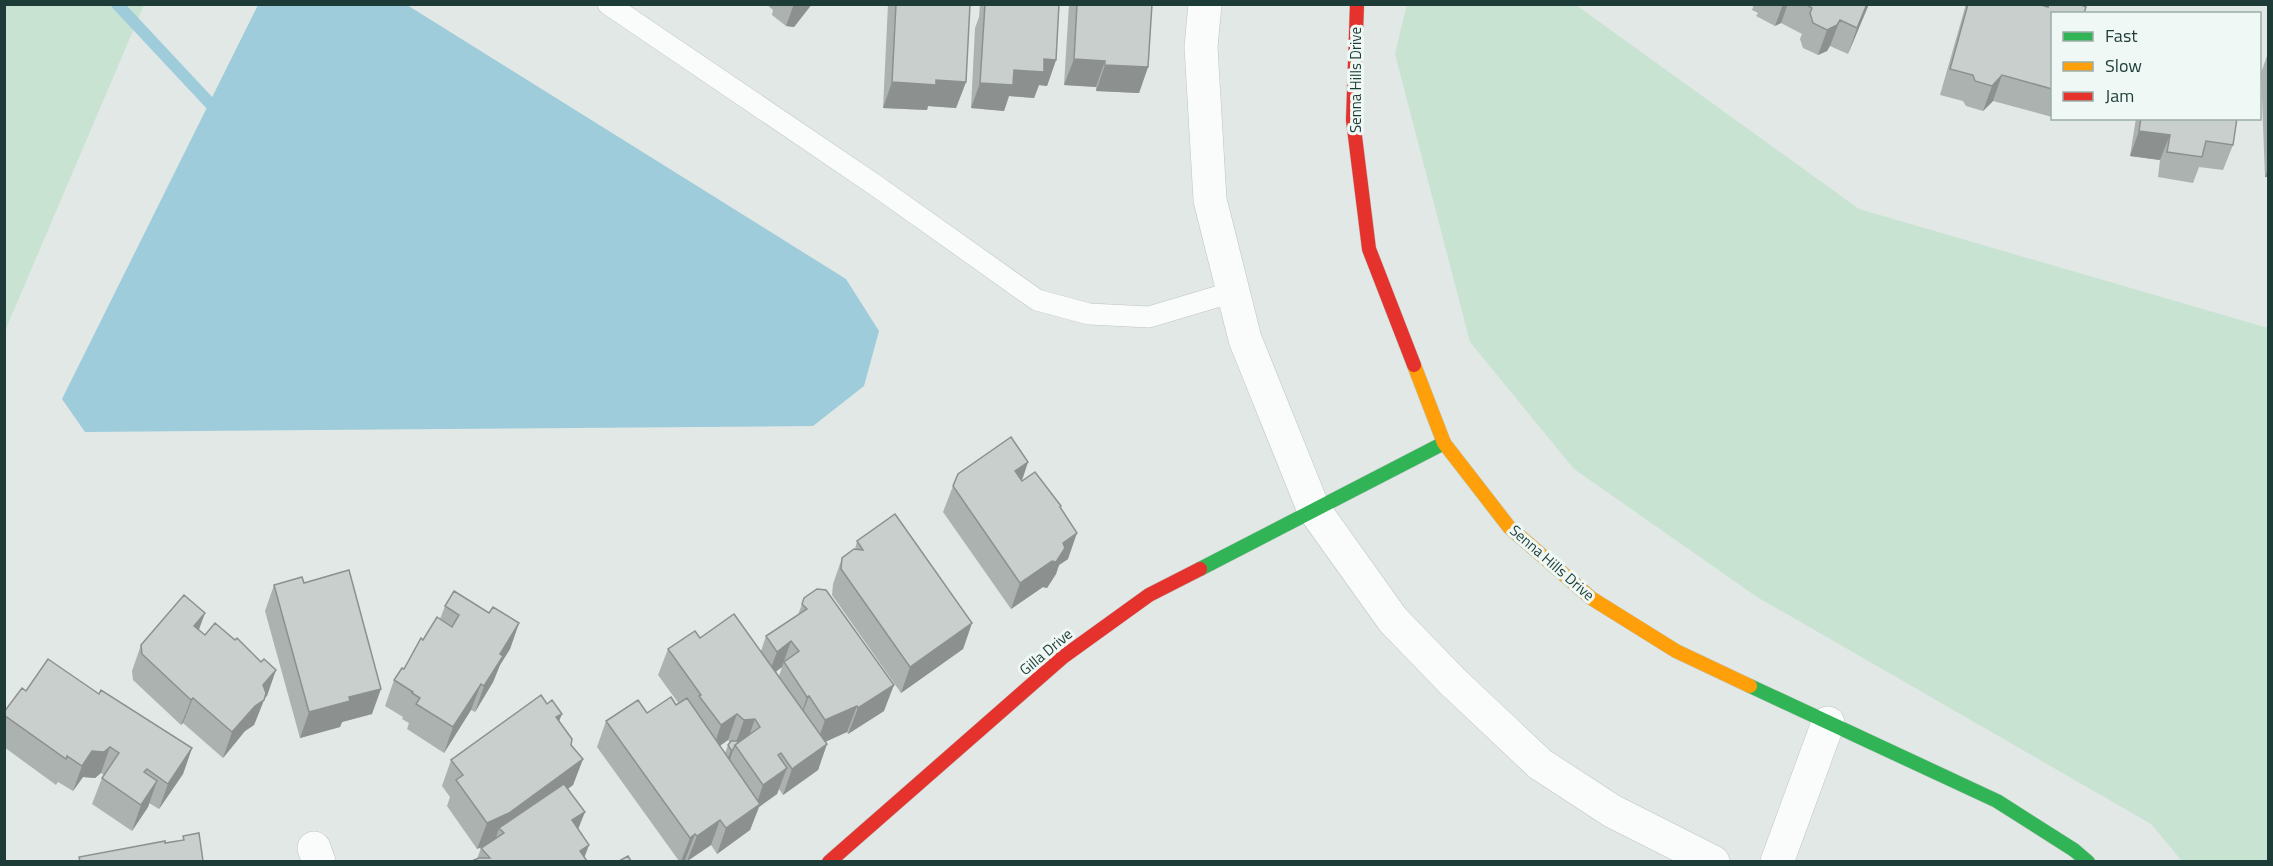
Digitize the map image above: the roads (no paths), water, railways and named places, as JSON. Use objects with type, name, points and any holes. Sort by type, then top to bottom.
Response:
[{"type":"street","points":[[1205,4],[1201,48],[1210,200],[1245,339],[1314,508],[1393,620],[1452,681],[1540,764],[1612,811],[1713,861]]},
{"type":"street","name":"Senna Hills Drive","points":[[1357,4],[1353,120],[1369,249],[1444,442],[1509,527],[1591,598],[1676,651],[1997,801],[2088,861]]},
{"type":"street","name":"Gilla Drive","points":[[829,861],[1063,657],[1149,595],[1444,442]]},
{"type":"street","points":[[1777,861],[1828,723]]},
{"type":"lane","points":[[608,4],[875,185],[1037,300],[1089,314],[1149,317],[1233,292]]},
{"type":"water","points":[[258,5],[407,5],[846,279],[879,331],[864,386],[813,426],[85,432],[62,399]]},
{"type":"waterway","points":[[117,4],[219,113]]}]
